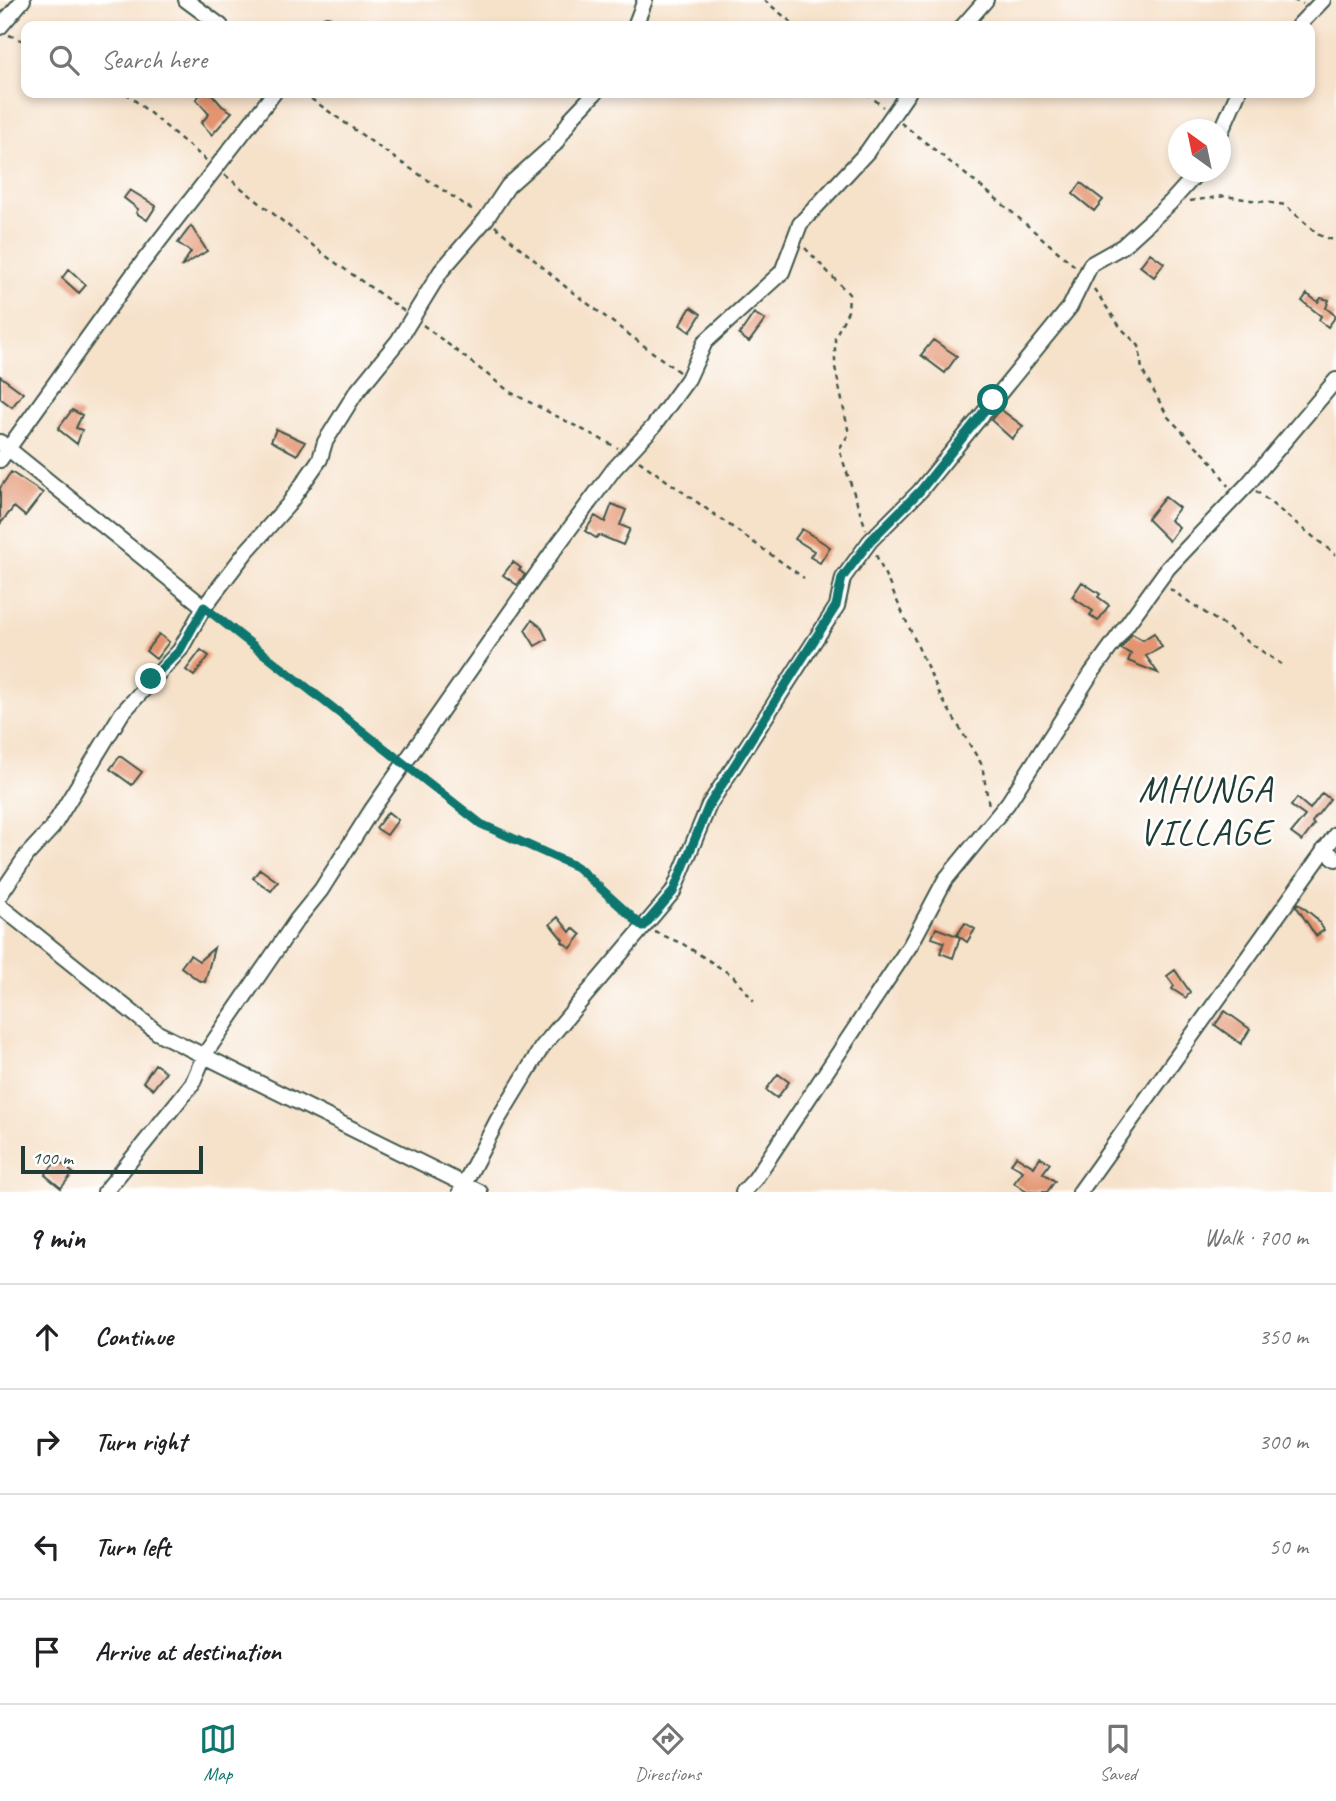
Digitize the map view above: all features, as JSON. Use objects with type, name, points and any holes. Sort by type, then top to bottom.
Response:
[{"type":"street","points":[[0,29],[23,0]]},
{"type":"street","points":[[186,0],[214,21]]},
{"type":"street","points":[[637,21],[645,0]]},
{"type":"street","points":[[967,21],[986,0]]},
{"type":"street","points":[[1303,21],[1323,0]]},
{"type":"street","points":[[0,460],[5,445],[270,98]]},
{"type":"street","points":[[0,895],[27,855],[52,828],[122,713],[180,650],[204,607],[246,552],[288,505],[320,459],[325,442],[355,394],[398,341],[441,271],[486,219],[508,186],[555,144],[573,116],[590,98]]},
{"type":"street","points":[[105,1192],[192,1084],[205,1054],[296,921],[321,890],[371,811],[551,554],[688,379],[705,342],[782,272],[800,224],[867,152],[905,98]]},
{"type":"street","points":[[1227,119],[1236,98]]},
{"type":"street","points":[[462,1188],[497,1121],[542,1047],[673,892],[709,805],[836,606],[842,578],[870,541],[920,491],[1070,307],[1091,264],[1124,246],[1189,182]]},
{"type":"street","points":[[743,1192],[755,1179],[911,944],[945,880],[1008,803],[1091,674],[1168,568],[1248,484],[1336,380]]},
{"type":"street","points":[[5,445],[204,607]]},
{"type":"street","points":[[1080,1192],[1336,834]]},
{"type":"street","points":[[1324,849],[1336,859]]},
{"type":"street","points":[[0,906],[158,1032],[462,1188],[480,1192]]},
{"type":"path","points":[[764,0],[790,21]]},
{"type":"path","points":[[0,29],[21,40]]},
{"type":"path","points":[[132,98],[326,256],[510,392],[628,453],[804,578]]},
{"type":"path","points":[[310,98],[486,219],[567,288],[688,379]]},
{"type":"path","points":[[872,98],[1086,276],[1121,328],[1139,346],[1142,370],[1168,417],[1214,464],[1235,498]]},
{"type":"path","points":[[1170,203],[1225,196],[1285,205],[1319,235],[1336,241]]},
{"type":"path","points":[[1248,484],[1336,555]]},
{"type":"path","points":[[1159,581],[1281,664]]},
{"type":"path","points":[[204,607],[481,824],[577,867],[643,927],[682,944],[733,976],[754,1001]]},
{"type":"building","points":[[215,98],[232,112],[212,135],[201,123],[209,114],[196,99]]},
{"type":"building","points":[[1081,183],[1103,200],[1094,211],[1073,194]]},
{"type":"building","points":[[130,190],[156,206],[147,220],[136,213],[138,209],[124,198]]},
{"type":"building","points":[[191,226],[207,251],[181,267],[191,252],[178,243]]},
{"type":"building","points":[[1150,253],[1164,263],[1154,277],[1140,266]]},
{"type":"building","points":[[69,269],[86,285],[79,293],[62,278]]},
{"type":"building","points":[[1307,294],[1318,302],[1321,298],[1329,300],[1326,308],[1336,316],[1328,327],[1319,320],[1321,316],[1302,301]]},
{"type":"building","points":[[691,307],[701,314],[690,332],[680,325]]},
{"type":"building","points":[[754,313],[765,320],[749,342],[739,335]]},
{"type":"building","points":[[933,340],[957,356],[945,373],[921,355]]},
{"type":"building","points":[[0,376],[23,393],[12,407],[0,398]]},
{"type":"building","points":[[1000,409],[1023,426],[1012,439],[991,420]]},
{"type":"building","points":[[72,410],[82,415],[76,428],[82,430],[77,444],[58,429]]},
{"type":"building","points":[[276,429],[305,442],[297,455],[271,441]]},
{"type":"building","points":[[11,472],[43,493],[25,516],[14,507],[0,524],[0,488]]},
{"type":"building","points":[[1165,497],[1179,508],[1170,520],[1179,527],[1169,541],[1147,519]]},
{"type":"building","points":[[612,504],[626,510],[620,525],[630,529],[623,545],[599,535],[596,538],[585,531],[595,516],[605,522]]},
{"type":"building","points":[[802,529],[830,547],[820,563],[810,557],[814,551],[795,539]]},
{"type":"building","points":[[513,562],[525,575],[517,585],[503,575]]},
{"type":"building","points":[[1082,582],[1100,594],[1098,597],[1109,605],[1098,621],[1090,615],[1093,611],[1072,597]]},
{"type":"building","points":[[532,620],[541,627],[547,639],[535,646],[525,630]]},
{"type":"building","points":[[1154,633],[1162,647],[1146,656],[1158,673],[1128,661],[1131,654],[1121,649],[1132,634],[1143,640]]},
{"type":"building","points":[[159,634],[169,642],[156,659],[146,651]]},
{"type":"building","points":[[201,650],[209,656],[194,676],[186,670]]},
{"type":"building","points":[[120,756],[142,772],[132,785],[110,769]]},
{"type":"building","points":[[1322,793],[1330,799],[1312,822],[1314,825],[1302,841],[1291,833],[1305,816],[1291,806],[1297,798],[1310,809]]},
{"type":"building","points":[[388,812],[398,820],[387,835],[376,828]]},
{"type":"building","points":[[260,869],[278,882],[271,891],[253,878]]},
{"type":"building","points":[[1298,903],[1316,918],[1324,930],[1316,936],[1296,906]]},
{"type":"building","points":[[558,917],[570,932],[573,928],[581,935],[571,948],[562,942],[550,924]]},
{"type":"building","points":[[965,923],[975,929],[967,942],[957,935]]},
{"type":"building","points":[[936,928],[960,937],[953,958],[940,953],[944,942],[932,938]]},
{"type":"building","points":[[214,948],[205,982],[181,967],[190,955],[199,961]]},
{"type":"building","points":[[1175,970],[1190,992],[1186,998],[1172,989],[1174,986],[1167,976]]},
{"type":"building","points":[[1225,1011],[1250,1029],[1241,1044],[1215,1025]]},
{"type":"building","points":[[155,1064],[166,1072],[153,1089],[143,1082]]},
{"type":"building","points":[[778,1074],[789,1082],[777,1098],[766,1090]]},
{"type":"building","points":[[1016,1156],[1034,1167],[1040,1157],[1050,1163],[1043,1173],[1055,1181],[1047,1192],[1027,1192],[1014,1183],[1023,1171],[1011,1164]]},
{"type":"building","points":[[57,1160],[73,1173],[61,1188],[45,1175]]},
{"type":"district","name":"MHUNGA VILLAGE","points":[[1206,810]]},
{"type":"route","points":[[151,679],[180,650],[204,607],[481,824],[577,867],[643,927],[673,892],[709,805],[836,606],[842,578],[870,541],[920,491],[993,400]]}]
